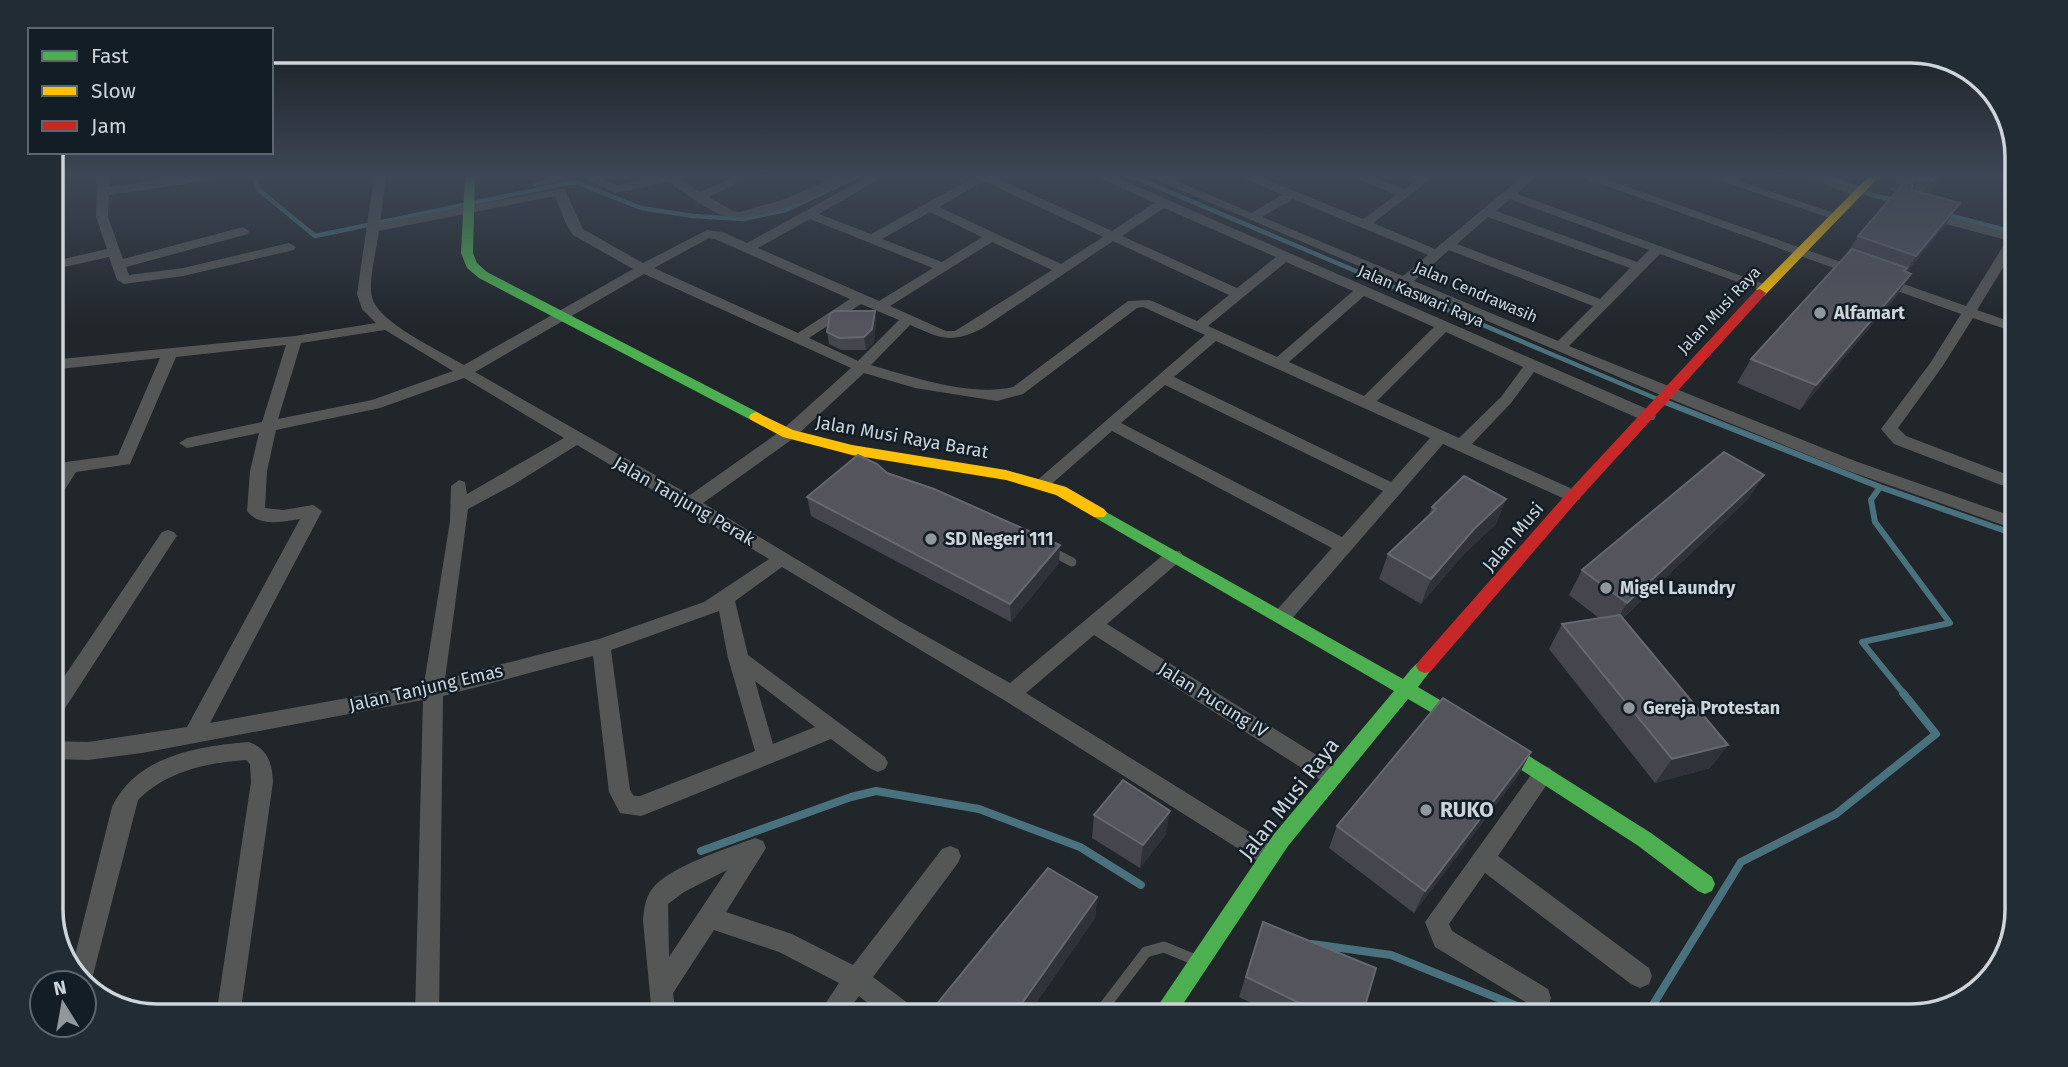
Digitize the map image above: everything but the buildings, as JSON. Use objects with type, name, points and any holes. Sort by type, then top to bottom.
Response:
[{"type":"street","points":[[105,226],[122,279],[143,280],[289,247]]},
{"type":"street","name":"Jalan Tanjung Perak","points":[[375,226],[370,242],[365,302],[369,310],[387,325],[1011,694],[1269,856]]},
{"type":"street","name":"Jalan Musi Raya Barat","points":[[467,226],[466,242],[471,265],[483,275],[788,434],[879,461],[1042,483],[1090,506],[1485,736],[1644,839],[1705,884]]},
{"type":"street","points":[[573,226],[578,232],[642,268],[860,367],[915,383],[971,393],[1005,395],[1018,391],[1136,303],[1144,303],[1216,333],[1573,496]]},
{"type":"street","points":[[748,248],[787,226]]},
{"type":"street","points":[[838,226],[943,267]]},
{"type":"street","points":[[872,239],[896,226]]},
{"type":"street","points":[[970,226],[1062,270]]},
{"type":"street","points":[[1090,226],[1238,294]]},
{"type":"street","points":[[187,443],[375,404],[464,372],[559,315],[707,234],[718,235],[944,335],[958,335],[978,326],[1128,226]]},
{"type":"street","name":"Jalan Kaswari Raya","points":[[1217,226],[1650,414]]},
{"type":"street","name":"Jalan Cendrawasih","points":[[1270,226],[1561,346],[1666,394],[1849,465],[2005,520]]},
{"type":"street","points":[[1370,226],[1601,304]]},
{"type":"street","points":[[1405,281],[1472,226]]},
{"type":"street","points":[[1524,226],[1639,267]]},
{"type":"street","points":[[1596,226],[1765,288]]},
{"type":"street","points":[[1728,226],[2005,325]]},
{"type":"street","name":"Jalan Musi Raya","points":[[1650,414],[1824,226]]},
{"type":"street","points":[[1966,226],[2005,236]]},
{"type":"street","points":[[118,265],[243,231]]},
{"type":"street","points":[[879,307],[993,236]]},
{"type":"street","points":[[1561,346],[1658,248]]},
{"type":"street","points":[[63,263],[113,251]]},
{"type":"street","points":[[1199,326],[1285,256]]},
{"type":"street","points":[[2005,256],[1937,364],[1889,429],[1900,440],[2005,480]]},
{"type":"street","points":[[1280,362],[1363,290]]},
{"type":"street","points":[[797,340],[859,299]]},
{"type":"street","points":[[691,503],[788,434],[908,319]]},
{"type":"street","points":[[63,364],[295,340],[387,325]]},
{"type":"street","points":[[1367,402],[1444,326]]},
{"type":"street","points":[[1042,483],[1216,333]]},
{"type":"street","points":[[193,735],[313,511],[264,516],[256,511],[256,490],[270,425],[295,340]]},
{"type":"street","points":[[63,469],[124,460],[170,353]]},
{"type":"street","points":[[1462,445],[1506,400],[1533,363]]},
{"type":"street","points":[[1164,378],[1394,490]]},
{"type":"street","name":"Jalan Musi","points":[[1406,688],[1573,496],[1650,414]]},
{"type":"street","points":[[1110,424],[1344,546]]},
{"type":"street","points":[[1282,617],[1441,436]]},
{"type":"street","points":[[427,1004],[433,690],[459,496],[507,481],[576,438]]},
{"type":"street","points":[[63,478],[69,468]]},
{"type":"street","points":[[63,695],[168,536]]},
{"type":"street","points":[[1011,694],[1174,556]]},
{"type":"street","name":"Jalan Tanjung Emas","points":[[63,750],[89,751],[193,735],[433,690],[601,646],[725,599],[781,559]]},
{"type":"street","points":[[725,599],[738,658],[767,756]]},
{"type":"street","name":"Jalan Pucung IV","points":[[1094,625],[1332,776]]},
{"type":"street","points":[[601,646],[620,792],[625,804],[641,806],[831,730]]},
{"type":"street","points":[[738,658],[878,763]]},
{"type":"street","name":"Jalan Musi Raya","points":[[1170,1004],[1269,856],[1406,688]]},
{"type":"street","points":[[83,968],[125,799],[130,791],[168,768],[196,759],[249,751],[256,754],[259,760],[262,782],[230,1004]]},
{"type":"street","points":[[1539,998],[1450,943],[1439,933],[1438,918],[1543,774]]},
{"type":"street","points":[[662,989],[755,848],[680,882],[659,898],[654,918],[663,1004]]},
{"type":"street","points":[[839,1004],[950,856]]},
{"type":"street","points":[[1483,858],[1640,976]]},
{"type":"street","points":[[708,917],[784,942],[858,980],[889,1004]]},
{"type":"lane","points":[[1036,543],[1072,562]]},
{"type":"lane","points":[[1106,1004],[1146,952],[1164,947],[1198,962]]},
{"type":"waterway","points":[[303,226],[315,236],[364,226]]},
{"type":"waterway","points":[[1249,226],[1669,404]]},
{"type":"waterway","points":[[1989,226],[2005,230]]},
{"type":"waterway","points":[[1665,402],[1880,487]]},
{"type":"waterway","points":[[1880,487],[2005,531]]},
{"type":"waterway","points":[[1880,487],[1871,500],[1875,522],[1950,623],[1862,642],[1905,695]]},
{"type":"waterway","points":[[1653,1004],[1741,862],[1836,814],[1936,734],[1903,693]]},
{"type":"waterway","points":[[701,851],[851,797],[876,791],[979,809],[1080,847],[1141,885]]},
{"type":"waterway","points":[[1312,944],[1391,955],[1512,1004]]},
{"type":"traffic: fast","points":[[468,226],[467,253],[471,265],[483,275],[756,417]]},
{"type":"traffic: fast","points":[[1099,513],[1466,724]]},
{"type":"traffic: fast","points":[[1170,1004],[1281,840],[1425,666]]},
{"type":"traffic: fast","points":[[1499,745],[1644,839],[1705,884]]},
{"type":"traffic: slow","points":[[1760,293],[1826,226]]},
{"type":"traffic: slow","points":[[756,417],[788,434],[852,450],[1006,475],[1061,491],[1099,513]]},
{"type":"traffic: jam","points":[[1425,666],[1573,496],[1760,293]]},
{"type":"place","name":"Alfamart","points":[[1820,313]]},
{"type":"place","name":"SD Negeri 111","points":[[931,539]]},
{"type":"place","name":"Migel Laundry","points":[[1606,588]]},
{"type":"place","name":"Gereja Protestan","points":[[1629,708]]},
{"type":"place","name":"RUKO","points":[[1426,810]]}]
